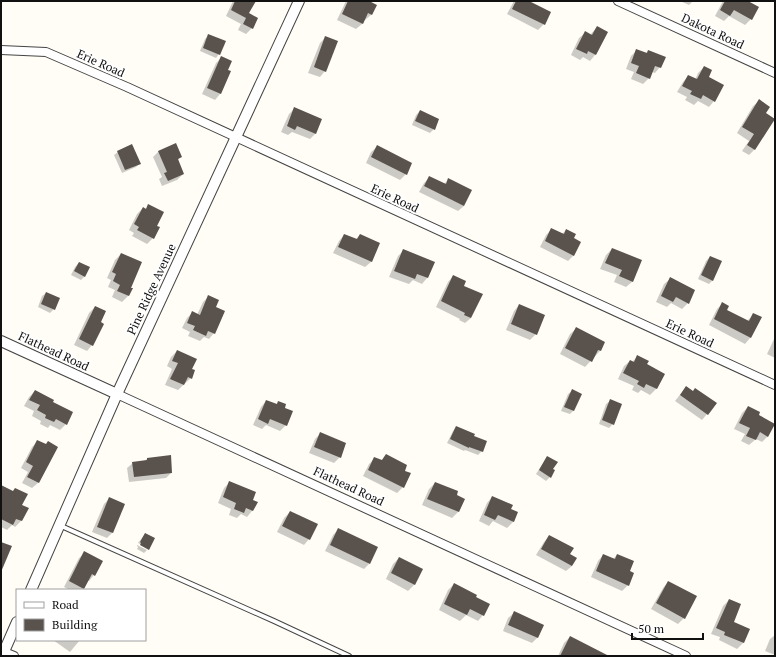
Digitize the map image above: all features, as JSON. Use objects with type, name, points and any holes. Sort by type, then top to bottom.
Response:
[{"type":"street","name":"Pine Ridge Avenue","points":[[31,589],[117,394],[299,1]]},
{"type":"street","name":"Dakota Road","points":[[618,1],[775,73]]},
{"type":"street","name":"Erie Road","points":[[1,50],[46,52],[127,87],[775,385]]},
{"type":"street","name":"Flathead Road","points":[[1,341],[686,656]]},
{"type":"street","points":[[14,656],[3,654],[16,624]]},
{"type":"lane","points":[[59,525],[349,656]]},
{"type":"building","points":[[235,1],[256,1],[249,13],[258,18],[253,29],[243,24],[246,18],[231,10]]},
{"type":"building","points":[[348,1],[369,1],[377,5],[372,15],[368,13],[363,24],[342,14]]},
{"type":"building","points":[[516,1],[529,1],[551,12],[545,25],[512,9]]},
{"type":"building","points":[[725,1],[748,1],[759,7],[752,20],[734,10],[730,16],[720,10]]},
{"type":"building","points":[[597,26],[608,32],[596,55],[588,51],[587,54],[576,49],[585,31],[592,35]]},
{"type":"building","points":[[208,34],[226,41],[220,55],[203,48]]},
{"type":"building","points":[[325,36],[338,41],[326,72],[314,67]]},
{"type":"building","points":[[636,49],[647,53],[648,50],[666,57],[661,68],[655,66],[650,79],[636,73],[639,66],[631,63]]},
{"type":"building","points":[[221,56],[232,61],[228,70],[231,71],[221,94],[207,88]]},
{"type":"building","points":[[704,66],[712,70],[709,77],[724,85],[715,102],[703,95],[701,99],[690,94],[692,91],[682,86],[688,75],[697,79]]},
{"type":"building","points":[[759,99],[770,107],[766,113],[775,119],[755,150],[747,145],[754,134],[742,127]]},
{"type":"building","points":[[294,107],[322,119],[316,134],[297,126],[295,130],[287,126]]},
{"type":"building","points":[[420,110],[439,119],[435,130],[415,121]]},
{"type":"building","points":[[176,143],[182,157],[178,159],[184,174],[168,181],[164,173],[167,172],[158,151]]},
{"type":"building","points":[[132,144],[141,164],[125,170],[117,151]]},
{"type":"building","points":[[377,145],[412,163],[407,175],[371,157]]},
{"type":"building","points":[[429,176],[446,184],[448,178],[472,190],[464,206],[424,186]]},
{"type":"building","points":[[148,204],[164,212],[157,226],[160,227],[154,239],[137,230],[139,227],[134,224],[143,207],[146,209]]},
{"type":"building","points":[[551,228],[564,234],[566,229],[576,234],[574,238],[581,242],[574,256],[545,241]]},
{"type":"building","points":[[344,234],[357,239],[360,234],[380,243],[372,262],[338,247]]},
{"type":"building","points":[[612,248],[642,260],[633,282],[619,276],[622,270],[605,263]]},
{"type":"building","points":[[403,249],[435,262],[428,278],[417,274],[415,279],[394,271]]},
{"type":"building","points":[[121,253],[142,262],[129,296],[117,291],[120,285],[113,281],[116,274],[112,272]]},
{"type":"building","points":[[710,256],[722,261],[713,281],[701,275]]},
{"type":"building","points":[[79,262],[90,267],[85,277],[74,271]]},
{"type":"building","points":[[453,275],[466,281],[464,286],[483,294],[471,318],[464,315],[465,313],[441,301]]},
{"type":"building","points":[[670,277],[695,290],[689,304],[676,297],[673,302],[661,296]]},
{"type":"building","points":[[46,292],[60,298],[55,310],[41,304]]},
{"type":"building","points":[[208,295],[219,300],[216,307],[225,311],[215,334],[208,331],[206,336],[193,330],[195,326],[187,323],[192,311],[200,315]]},
{"type":"building","points":[[722,302],[729,306],[727,310],[749,321],[753,313],[762,317],[751,338],[714,319]]},
{"type":"building","points":[[519,304],[545,315],[537,335],[511,324]]},
{"type":"building","points":[[95,306],[106,311],[101,322],[104,324],[93,346],[79,339]]},
{"type":"building","points":[[576,327],[605,342],[601,351],[598,350],[592,362],[565,348]]},
{"type":"building","points":[[177,350],[197,359],[192,369],[195,370],[192,379],[188,377],[184,385],[170,379],[178,363],[172,361]]},
{"type":"building","points":[[637,355],[649,361],[647,364],[665,374],[657,389],[646,384],[644,388],[637,384],[639,381],[623,373],[630,360],[634,362]]},
{"type":"building","points":[[686,386],[693,391],[695,388],[717,403],[708,415],[680,395]]},
{"type":"building","points":[[572,389],[582,394],[574,411],[564,407]]},
{"type":"building","points":[[35,390],[54,400],[53,402],[73,412],[67,425],[56,419],[54,422],[45,418],[46,415],[37,410],[40,405],[29,400]]},
{"type":"building","points":[[610,399],[622,404],[614,425],[602,420]]},
{"type":"building","points":[[266,400],[277,404],[278,401],[286,404],[285,408],[293,411],[287,426],[270,419],[268,424],[258,419]]},
{"type":"building","points":[[748,406],[760,412],[759,415],[775,424],[768,437],[760,432],[756,440],[746,436],[750,428],[739,423]]},
{"type":"building","points":[[456,426],[487,441],[483,452],[469,448],[450,439]]},
{"type":"building","points":[[320,432],[346,443],[341,458],[314,447]]},
{"type":"building","points":[[37,440],[46,444],[48,441],[58,447],[39,483],[27,477],[33,466],[26,462]]},
{"type":"building","points":[[386,454],[407,465],[405,471],[411,473],[404,488],[368,470],[374,457],[382,460]]},
{"type":"building","points":[[171,455],[172,473],[134,477],[132,462],[147,460],[147,458]]},
{"type":"building","points":[[547,456],[558,462],[553,469],[555,470],[551,478],[539,470]]},
{"type":"building","points":[[229,481],[256,492],[253,500],[258,502],[253,511],[246,508],[244,513],[234,509],[236,503],[223,497]]},
{"type":"building","points":[[435,482],[458,491],[457,495],[465,499],[459,512],[427,499]]},
{"type":"building","points":[[1,485],[13,491],[15,488],[28,494],[22,505],[29,508],[22,521],[16,519],[13,525],[1,519]]},
{"type":"building","points":[[492,496],[513,505],[511,509],[518,512],[514,522],[498,515],[495,520],[484,515]]},
{"type":"building","points":[[109,497],[125,504],[113,533],[97,527]]},
{"type":"building","points":[[290,511],[318,524],[310,540],[282,526]]},
{"type":"building","points":[[338,528],[378,547],[370,564],[330,545]]},
{"type":"building","points":[[145,533],[155,538],[149,550],[140,545]]},
{"type":"building","points":[[549,535],[574,548],[570,554],[577,558],[572,566],[541,549]]},
{"type":"building","points":[[1,542],[12,546],[1,572]]},
{"type":"building","points":[[84,551],[103,561],[95,576],[92,574],[84,589],[69,581]]},
{"type":"building","points":[[603,554],[615,559],[617,554],[634,561],[630,571],[634,573],[629,586],[596,571]]},
{"type":"building","points":[[399,557],[423,569],[415,585],[391,573]]},
{"type":"building","points":[[668,581],[697,596],[685,619],[656,603]]},
{"type":"building","points":[[454,583],[477,595],[476,597],[490,604],[484,616],[470,609],[467,615],[444,604]]},
{"type":"building","points":[[729,599],[741,604],[734,622],[750,629],[744,643],[724,635],[725,632],[716,628]]},
{"type":"building","points":[[514,611],[544,625],[538,638],[508,625]]},
{"type":"building","points":[[570,636],[609,656],[560,656]]}]
